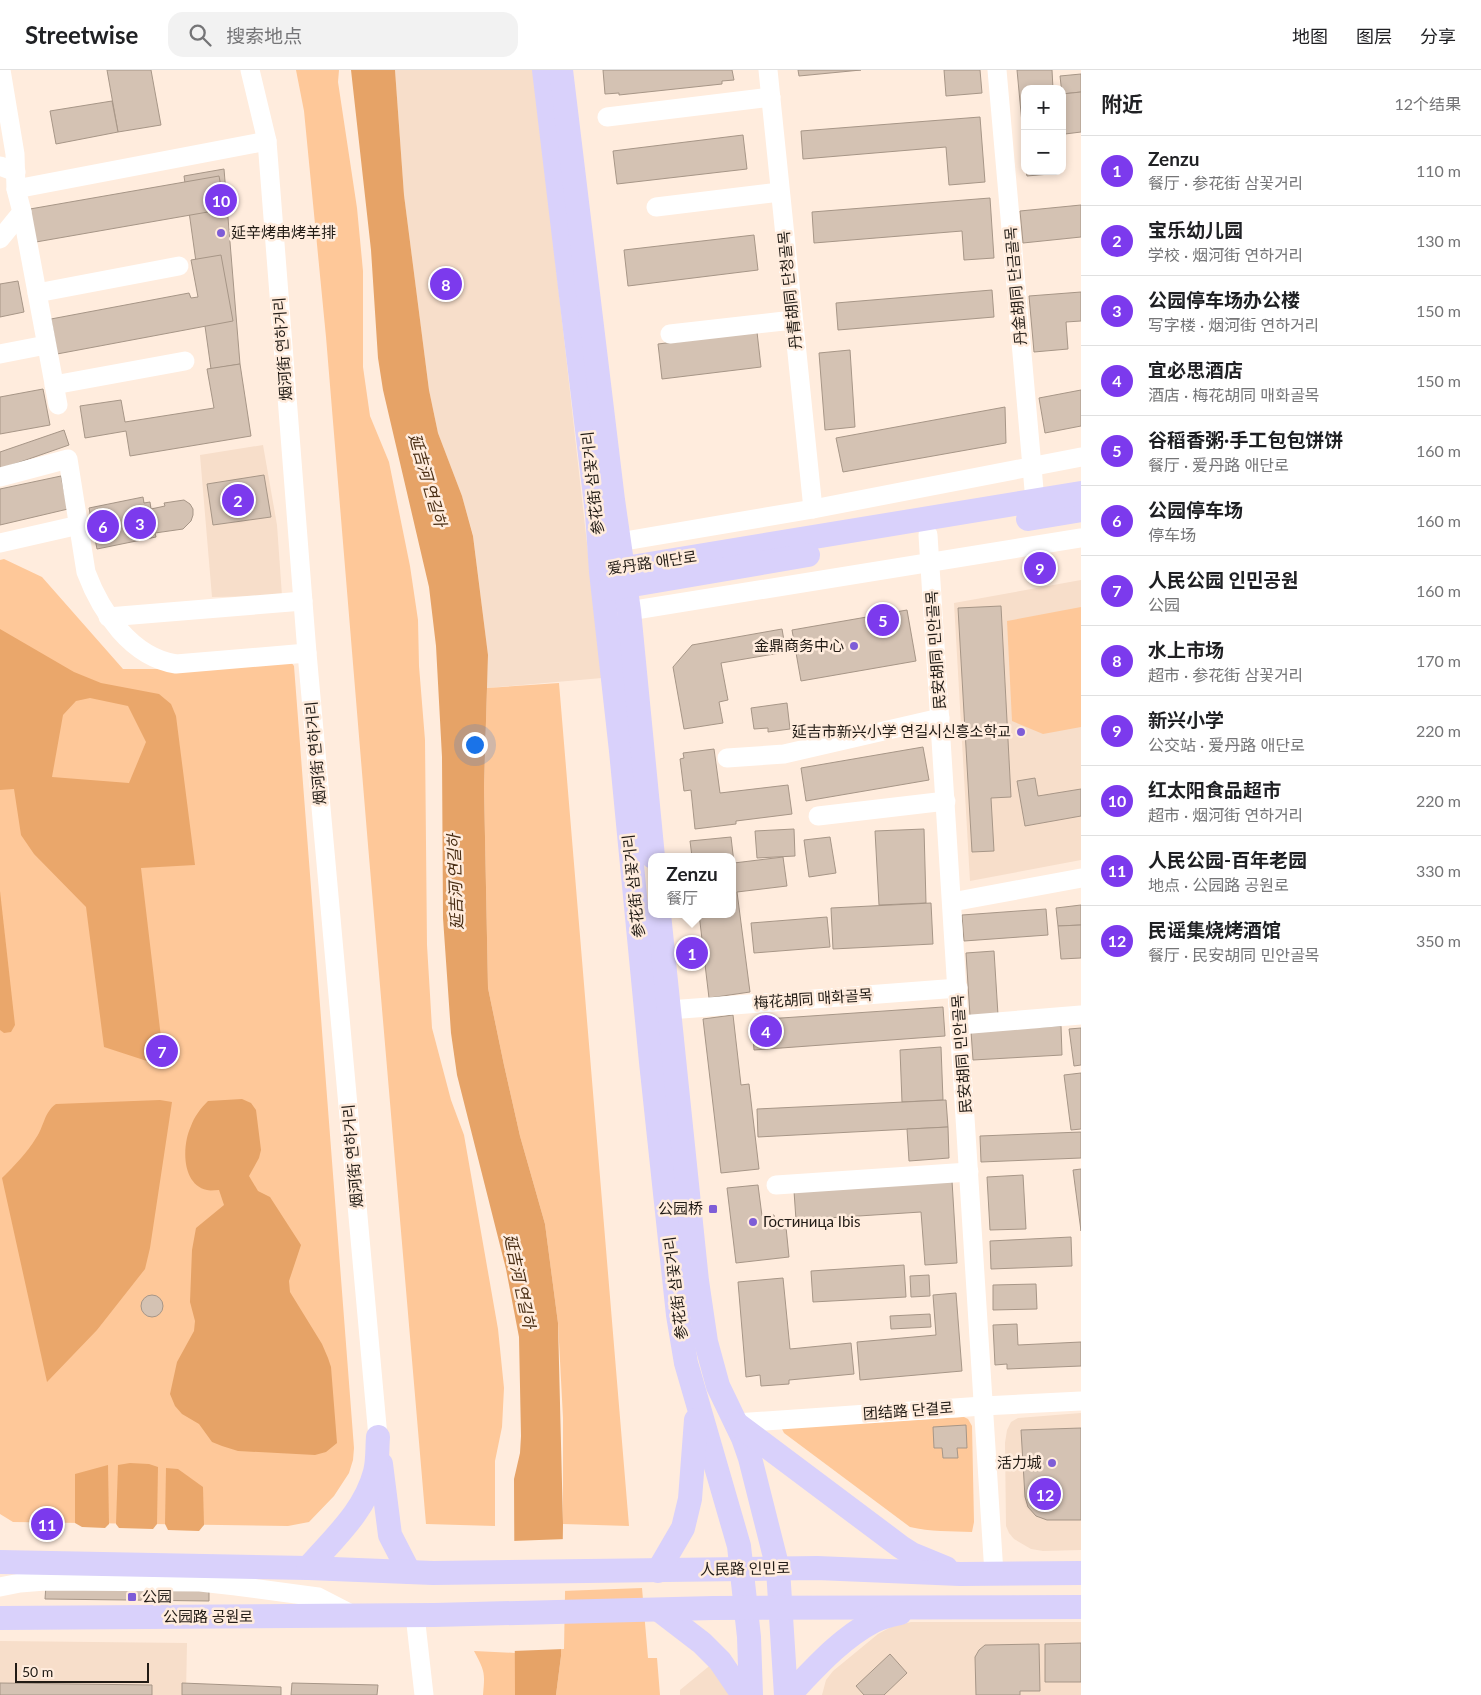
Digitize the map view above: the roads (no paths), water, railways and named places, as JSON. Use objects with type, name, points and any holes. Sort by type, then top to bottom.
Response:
[{"type":"main road","name":"参花街 삼꽃거리","points":[[544,70],[597,513],[613,579],[678,1315],[686,1364],[697,1406],[739,1546],[747,1608],[751,1695]]},
{"type":"main road","name":"参花街 삼꽃거리","points":[[562,70],[619,542],[613,579],[629,611],[653,853]]},
{"type":"main road","name":"爱丹路 애단로","points":[[613,579],[1081,493]]},
{"type":"main road","name":"爱丹路 애단로","points":[[613,579],[928,535],[1081,510]]},
{"type":"main road","name":"参花街 삼꽃거리","points":[[659,918],[697,1281],[706,1342],[718,1386],[744,1438],[778,1569],[787,1695]]},
{"type":"main road","points":[[658,1571],[683,1528],[690,1499],[697,1406]]},
{"type":"main road","points":[[736,1423],[901,1547],[912,1554],[960,1574]]},
{"type":"main road","points":[[308,1568],[358,1511],[368,1492],[375,1471],[378,1437]]},
{"type":"main road","points":[[0,1562],[308,1568],[409,1572],[390,1535],[378,1437]]},
{"type":"main road","name":"人民路 인민로","points":[[409,1572],[433,1574],[817,1568],[960,1574],[1081,1573]]},
{"type":"main road","points":[[787,1695],[842,1642],[861,1628],[876,1620],[916,1607]]},
{"type":"main road","points":[[424,1615],[692,1608],[1081,1607]]},
{"type":"main road","points":[[659,1610],[702,1642],[720,1661],[743,1695]]},
{"type":"main road","name":"公园路 공원로","points":[[0,1618],[424,1615]]},
{"type":"street","points":[[1,70],[15,154],[11,176],[22,212],[58,405]]},
{"type":"street","name":"烟河街 연하거리","points":[[250,70],[267,141],[307,653],[378,1437]]},
{"type":"street","name":"丹青胡同 단청골목","points":[[768,70],[813,509]]},
{"type":"street","name":"丹金胡同 단금골목","points":[[997,70],[1034,501]]},
{"type":"street","points":[[607,117],[771,97]]},
{"type":"street","points":[[11,176],[267,141]]},
{"type":"street","points":[[656,207],[780,192]]},
{"type":"street","points":[[0,239],[22,212]]},
{"type":"street","points":[[37,293],[178,266]]},
{"type":"street","points":[[670,334],[793,320]]},
{"type":"street","points":[[0,354],[46,345]]},
{"type":"street","points":[[54,385],[185,361]]},
{"type":"street","name":"爱丹路 애단로","points":[[619,542],[813,509],[1081,457]]},
{"type":"street","points":[[0,478],[68,459],[86,572],[93,590],[108,617],[135,645],[150,655],[164,662],[176,664],[307,653]]},
{"type":"street","points":[[0,543],[79,525]]},
{"type":"street","name":"民安胡同 민안골목","points":[[928,535],[994,1574]]},
{"type":"street","points":[[629,611],[930,564],[1081,538]]},
{"type":"street","points":[[108,617],[303,601]]},
{"type":"street","points":[[727,758],[784,754],[940,718]]},
{"type":"street","points":[[818,816],[946,801]]},
{"type":"street","points":[[952,902],[1081,878]]},
{"type":"street","name":"梅花胡同 매화골목","points":[[669,1010],[958,988]]},
{"type":"street","points":[[960,1025],[1081,1015]]},
{"type":"street","points":[[776,1185],[969,1172]]},
{"type":"street","name":"团结路 단결로","points":[[736,1423],[1081,1401]]},
{"type":"street","points":[[0,1573],[40,1562]]},
{"type":"street","points":[[0,1587],[45,1581],[200,1582],[300,1593],[318,1597],[354,1616]]},
{"type":"street","points":[[424,1615],[424,1695]]},
{"type":"water","name":"延吉河 연길하","points":[[351,70],[395,70],[404,195],[429,390],[438,433],[462,496],[473,536],[488,655],[484,787],[488,988],[520,1136],[545,1224],[558,1323],[563,1524],[561,1656],[556,1695],[515,1695],[514,1479],[520,1453],[521,1436],[519,1337],[506,1269],[457,1075],[451,1033],[443,918],[442,757],[436,646],[429,587],[383,390],[378,358],[371,250]]},
{"type":"water","points":[[242,1099],[251,1103],[256,1110],[261,1150],[259,1158],[249,1176],[258,1191],[270,1197],[301,1245],[289,1281],[290,1292],[322,1344],[331,1367],[337,1443],[326,1452],[315,1455],[238,1451],[212,1442],[199,1424],[182,1414],[175,1406],[170,1394],[177,1362],[194,1331],[195,1321],[190,1302],[192,1250],[196,1228],[224,1205],[219,1190],[208,1190],[198,1186],[192,1180],[188,1172],[185,1153],[188,1134],[196,1116],[208,1101]]},
{"type":"place","name":"红太阳食品超市","points":[[221,200]]},
{"type":"place","name":"延辛烤串烤羊排","points":[[221,233]]},
{"type":"place","name":"水上市场","points":[[446,284]]},
{"type":"place","name":"宝乐幼儿园","points":[[238,500]]},
{"type":"place","name":"公园停车场办公楼","points":[[140,523]]},
{"type":"place","name":"公园停车场","points":[[103,526]]},
{"type":"place","name":"新兴小学","points":[[1040,568]]},
{"type":"place","name":"谷稻香粥·手工包包饼饼","points":[[883,620]]},
{"type":"place","name":"金鼎商务中心","points":[[854,646]]},
{"type":"place","name":"延吉市新兴小学 연길시신흥소학교","points":[[1021,732]]},
{"type":"place","name":"Zenzu","points":[[692,953]]},
{"type":"place","name":"宜必思酒店","points":[[766,1031]]},
{"type":"place","name":"人民公园 인민공원","points":[[162,1051]]},
{"type":"place","name":"公园桥","points":[[713,1209]]},
{"type":"place","name":"Гостиница Ibis","points":[[753,1222]]},
{"type":"place","name":"活力城","points":[[1052,1463]]},
{"type":"place","name":"民谣集烧烤酒馆","points":[[1045,1494]]},
{"type":"place","name":"人民公园-百年老园","points":[[47,1524]]},
{"type":"place","name":"公园","points":[[132,1597]]}]
